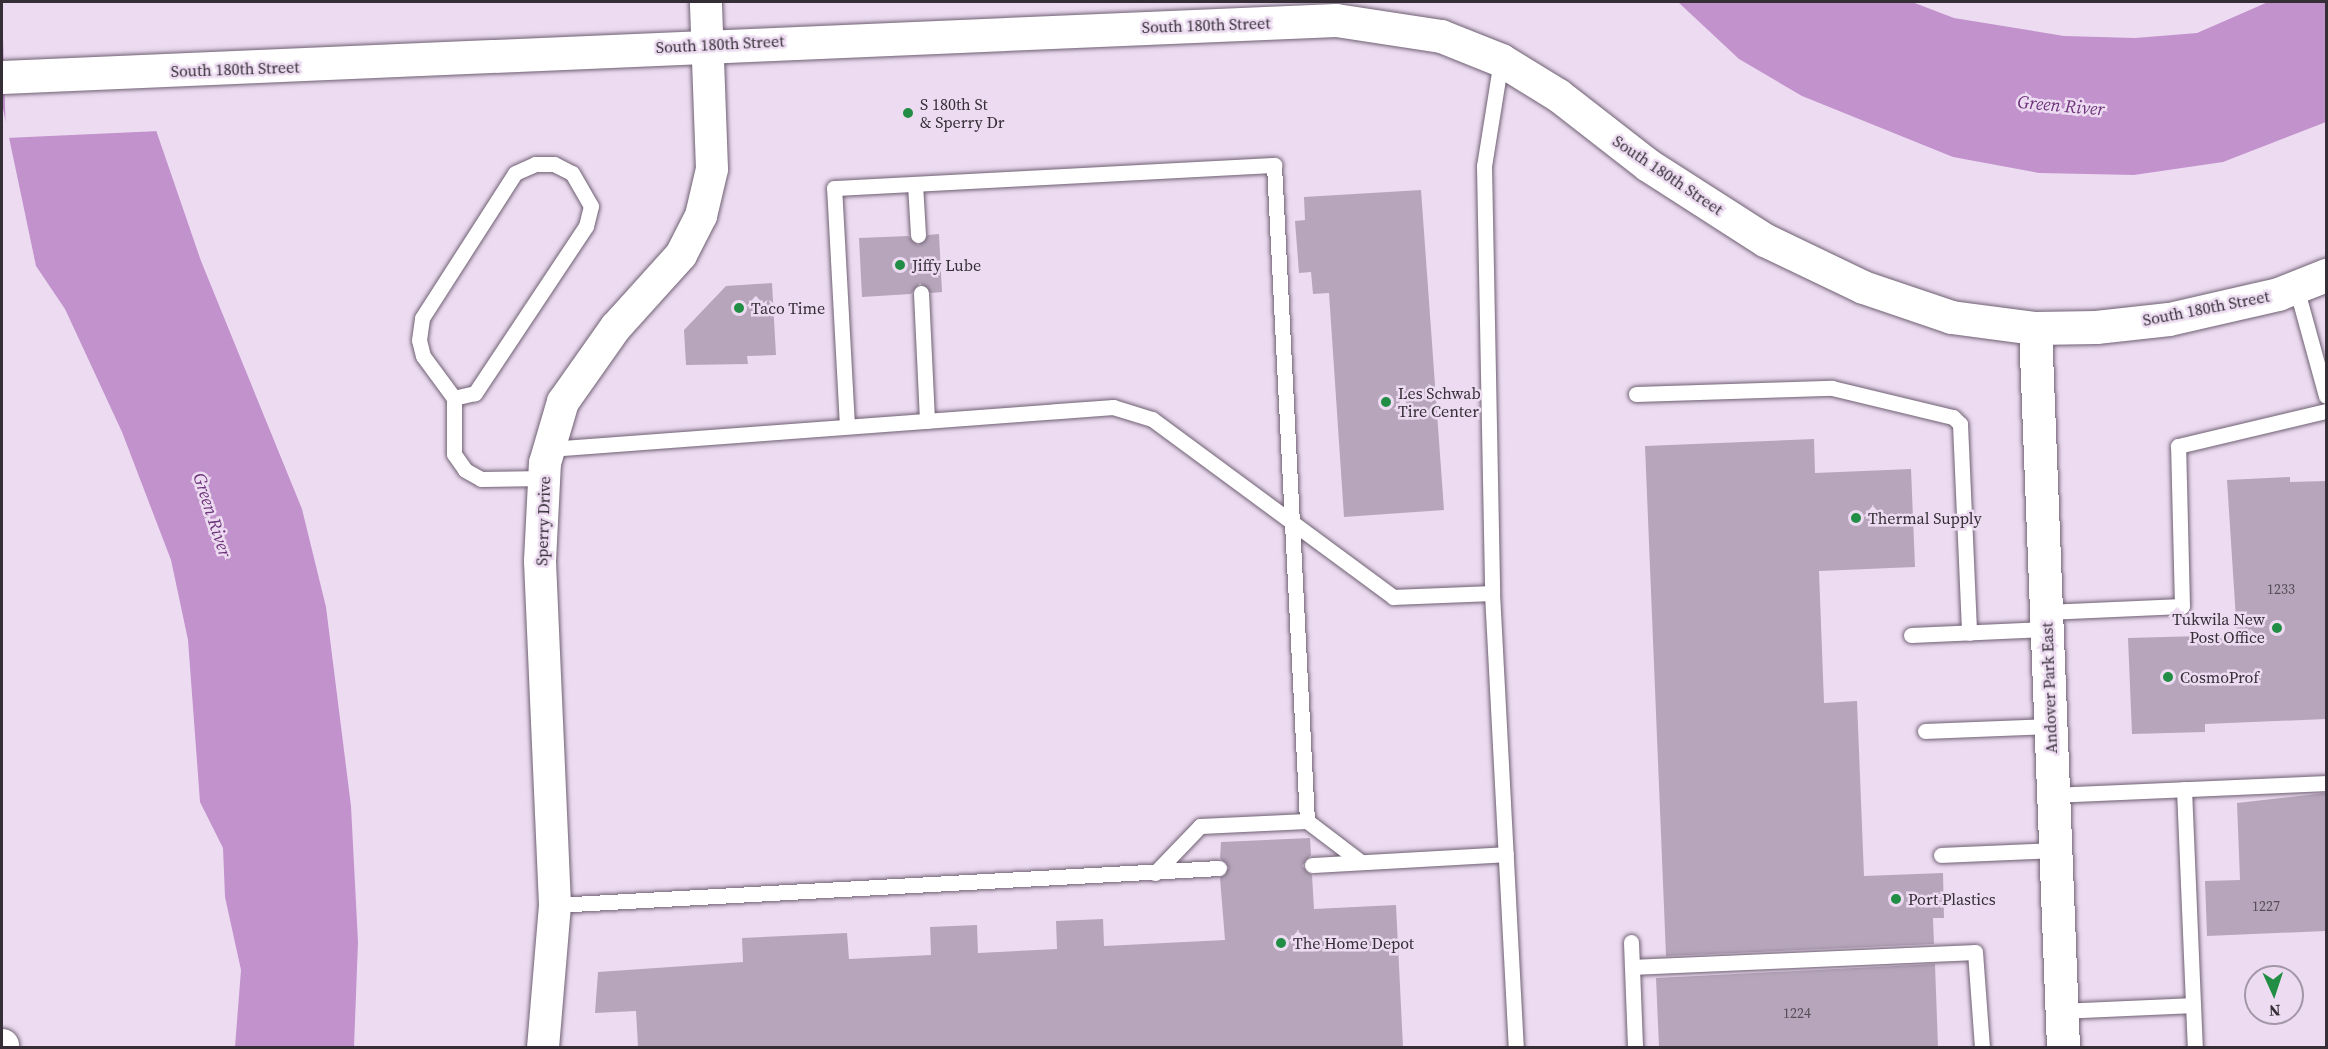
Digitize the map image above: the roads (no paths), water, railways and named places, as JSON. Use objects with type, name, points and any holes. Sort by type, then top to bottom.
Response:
[{"type":"main road","name":"South 180th Street","points":[[2,77],[222,70],[708,44],[1336,20],[1441,36],[1501,60],[1558,95],[1648,165],[1765,240],[1863,287],[1951,317],[2035,328],[2169,319],[2296,287],[2326,275]]},
{"type":"main road","name":"Andover Park East","points":[[2035,328],[2063,1047]]},
{"type":"street","name":"Sperry Drive","points":[[543,1047],[555,905],[540,561],[547,463],[563,402],[616,327],[681,255],[701,216],[712,169],[706,2]]},
{"type":"lane","points":[[1501,60],[1484,166],[1492,593],[1516,1047]]},
{"type":"lane","points":[[454,398],[475,393],[586,226],[591,206],[586,194],[572,173],[554,164],[535,164],[515,173],[422,318],[419,340],[423,356],[454,398],[453,446],[465,470],[481,479],[547,463],[846,426],[1113,407],[1152,419],[1292,525],[1393,597],[1492,593]]},
{"type":"lane","points":[[846,426],[834,188],[1274,165],[1307,821]]},
{"type":"lane","points":[[915,184],[918,235]]},
{"type":"lane","points":[[2296,287],[2326,396]]},
{"type":"lane","points":[[921,294],[927,421]]},
{"type":"lane","points":[[1636,394],[1832,388],[1953,417],[1960,423],[1969,633]]},
{"type":"lane","points":[[1911,635],[1969,633],[2046,621],[2182,606],[2178,446],[2326,411]]},
{"type":"lane","points":[[1925,731],[2050,726]]},
{"type":"lane","points":[[2053,795],[2326,783]]},
{"type":"lane","points":[[2184,789],[2195,1047]]},
{"type":"lane","points":[[1155,873],[1200,826],[1307,821],[1361,862]]},
{"type":"lane","points":[[1941,855],[2055,850]]},
{"type":"lane","points":[[1312,865],[1506,854]]},
{"type":"lane","points":[[555,905],[1220,868]]},
{"type":"lane","points":[[1631,942],[1635,1047]]},
{"type":"lane","points":[[1632,967],[1975,952],[1982,1047]]},
{"type":"lane","points":[[2061,1011],[2193,1005]]},
{"type":"water","name":"Green River","points":[[2,2],[112,2],[201,261],[302,509],[326,607],[351,806],[358,942],[354,1047],[235,1047],[241,970],[225,897],[223,848],[200,802],[188,640],[171,560],[122,432],[65,309],[36,266],[2,104]]},
{"type":"water","name":"Green River","points":[[1678,2],[1912,2],[1954,18],[2064,36],[2135,38],[2197,33],[2268,2],[2326,2],[2326,122],[2223,162],[2134,175],[2039,173],[1953,157],[1802,96],[1739,59]]},
{"type":"place","name":"S 180th St & Sperry Dr","points":[[908,113]]},
{"type":"place","name":"Jiffy Lube","points":[[900,265]]},
{"type":"place","name":"Taco Time","points":[[739,308]]},
{"type":"place","name":"Les Schwab Tire Center","points":[[1386,402]]},
{"type":"place","name":"Thermal Supply","points":[[1856,518]]},
{"type":"place","name":"Tukwila New Post Office","points":[[2277,628]]},
{"type":"place","name":"CosmoProf","points":[[2168,677]]},
{"type":"place","name":"Port Plastics","points":[[1896,899]]},
{"type":"place","name":"The Home Depot","points":[[1281,943]]}]
